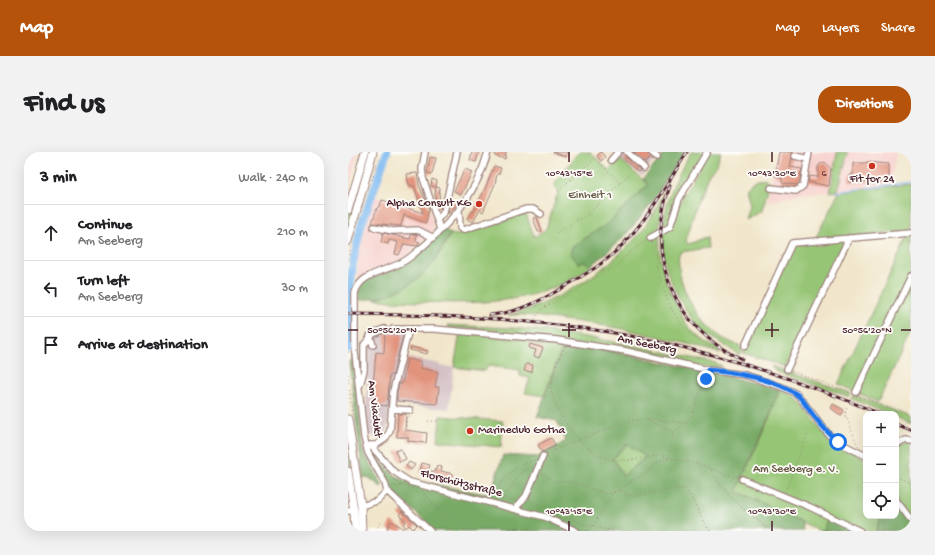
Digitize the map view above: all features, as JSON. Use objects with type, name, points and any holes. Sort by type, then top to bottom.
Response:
[{"type":"main road","points":[[348,210],[365,152]]},
{"type":"main road","points":[[348,241],[373,152]]},
{"type":"main road","points":[[348,419],[355,531]]},
{"type":"main road","points":[[348,471],[354,509],[362,531]]},
{"type":"street","points":[[425,152],[422,169],[423,178],[440,229]]},
{"type":"street","points":[[437,220],[444,212],[456,152]]},
{"type":"street","name":"Am Viadukt","points":[[387,491],[385,483],[368,453],[362,419],[355,345],[356,289],[367,277],[402,263],[432,237],[458,211],[476,184],[488,152]]},
{"type":"street","points":[[611,160],[618,152]]},
{"type":"street","points":[[627,152],[644,168]]},
{"type":"street","points":[[651,152],[657,156]]},
{"type":"street","points":[[650,238],[670,227],[680,199],[707,152]]},
{"type":"street","points":[[770,188],[800,189],[803,186],[809,152]]},
{"type":"street","points":[[795,156],[808,159]]},
{"type":"street","points":[[458,211],[460,228],[463,230],[526,209],[533,209],[541,214]]},
{"type":"street","points":[[374,227],[393,231],[418,230],[432,237]]},
{"type":"street","points":[[745,346],[792,243],[911,233]]},
{"type":"street","points":[[787,369],[849,238]]},
{"type":"street","points":[[856,394],[911,276]]},
{"type":"street","points":[[359,386],[364,370],[364,345],[370,336],[384,329]]},
{"type":"street","name":"Am Seeberg","points":[[393,329],[493,334],[567,341],[626,351],[708,370],[745,375],[782,387],[797,394],[815,418],[838,442],[863,455]]},
{"type":"street","points":[[367,445],[376,444],[388,436],[390,431],[393,391],[409,329]]},
{"type":"street","points":[[370,336],[373,345]]},
{"type":"street","points":[[392,409],[410,413]]},
{"type":"street","points":[[899,444],[906,440],[911,441]]},
{"type":"street","name":"Florschützstraße","points":[[367,445],[372,447],[393,471],[410,482],[545,517],[576,531]]},
{"type":"street","name":"Florschützstraße","points":[[515,509],[526,496],[543,456]]},
{"type":"street","points":[[742,479],[784,496],[860,531]]},
{"type":"street","points":[[354,509],[377,501],[387,491],[430,531]]},
{"type":"street","points":[[899,504],[911,520]]},
{"type":"path","points":[[558,191],[595,158],[620,183]]},
{"type":"path","points":[[556,233],[588,214],[630,174]]},
{"type":"path","points":[[535,319],[543,308],[579,289],[605,271],[617,267],[626,256],[650,238],[664,292],[680,324],[689,333],[716,350]]},
{"type":"path","points":[[567,341],[551,383],[557,407],[579,440],[591,450],[605,458],[618,461],[663,455],[669,458],[696,463],[742,479]]},
{"type":"path","points":[[348,352],[360,351]]},
{"type":"path","points":[[787,369],[856,394],[878,404]]},
{"type":"path","points":[[669,458],[674,433],[688,423],[691,418],[708,370]]},
{"type":"path","points":[[736,477],[744,470],[782,387]]},
{"type":"path","points":[[846,408],[845,414],[863,455]]},
{"type":"path","points":[[401,437],[405,438],[407,416],[410,413]]},
{"type":"path","points":[[521,502],[499,497],[498,488],[503,479],[512,470],[579,440],[628,421],[646,419],[688,423]]},
{"type":"path","points":[[646,419],[674,433]]},
{"type":"path","points":[[428,421],[440,421]]},
{"type":"path","points":[[784,496],[807,434]]},
{"type":"path","points":[[586,531],[593,526],[612,493],[623,485],[647,472],[658,462],[669,458]]},
{"type":"path","points":[[498,505],[522,471],[530,467],[553,481],[572,482],[606,494],[623,490],[626,495],[633,496],[684,488],[710,531]]},
{"type":"path","points":[[711,469],[722,487],[734,501],[772,531]]},
{"type":"path","points":[[899,477],[911,483]]},
{"type":"path","points":[[387,491],[395,486],[422,491],[452,531]]},
{"type":"path","points":[[526,496],[556,514],[577,523],[612,531]]},
{"type":"path","points":[[433,504],[473,531]]},
{"type":"path","points":[[881,531],[884,519]]},
{"type":"path","points":[[377,531],[380,522]]},
{"type":"shaded area","points":[[348,152],[359,152],[348,191]]},
{"type":"shaded area","points":[[624,152],[661,152],[642,176],[619,158]]},
{"type":"shaded area","points":[[777,152],[896,152],[891,183],[843,191],[797,194],[767,203]]},
{"type":"shaded area","points":[[374,196],[431,213],[434,221],[433,231],[408,256],[358,278],[358,257]]},
{"type":"shaded area","points":[[405,327],[404,357],[440,364],[439,366],[454,367],[449,409],[390,404],[387,429],[382,438],[377,439],[368,434],[366,406],[368,334],[382,328]]},
{"type":"green space","points":[[368,152],[362,185],[348,228],[348,220]]},
{"type":"green space","name":"Einheit 1","points":[[579,152],[590,152],[609,170],[620,159],[648,185],[607,224],[572,247],[591,266],[569,281],[545,291],[495,301],[442,303],[375,299],[407,285],[421,275],[435,260],[451,234],[457,235],[526,213],[534,237],[546,229],[558,192],[554,184]]},
{"type":"green space","points":[[666,152],[684,152],[650,205],[624,237],[591,266],[585,262],[578,263],[570,253],[572,247],[607,224],[648,185],[643,179]]},
{"type":"green space","points":[[691,152],[705,152],[675,200],[668,224],[666,225],[664,221],[665,211],[670,194]]},
{"type":"green space","points":[[710,152],[721,152],[717,164],[709,174],[698,200],[686,241],[688,244],[707,237],[708,248],[681,252],[679,257],[679,267],[685,291],[698,315],[717,334],[727,341],[739,345],[742,351],[739,355],[708,335],[692,319],[672,284],[667,271],[662,246],[663,236],[688,187]]},
{"type":"green space","points":[[837,152],[848,152],[838,191],[830,192]]},
{"type":"green space","points":[[765,178],[768,182],[770,181],[762,211],[746,220],[750,206],[746,188],[752,182]]},
{"type":"green space","points":[[911,184],[911,332],[878,402],[838,384],[910,231],[815,239],[839,192]]},
{"type":"green space","points":[[665,192],[659,235],[665,277],[686,324],[698,336],[719,350],[720,353],[618,328],[538,317],[508,315],[544,303],[580,284],[596,273],[639,234],[650,219]]},
{"type":"green space","points":[[444,229],[451,234],[433,262],[416,280],[389,294],[359,300],[359,289],[365,281],[405,265]]},
{"type":"green space","points":[[845,240],[786,367],[743,353],[794,245]]},
{"type":"green space","points":[[447,325],[520,329],[566,334],[652,349],[715,363],[722,366],[710,368],[504,333],[496,330],[487,332],[477,329],[449,328]]},
{"type":"green space","points":[[460,333],[564,343],[544,396],[525,393],[530,378],[520,376],[520,370],[488,366],[485,371],[454,367]]},
{"type":"green space","points":[[564,343],[707,371],[781,390],[737,491],[802,522],[803,531],[432,531],[425,521],[398,497],[372,457],[376,454],[392,473],[414,485],[416,481],[490,495],[503,455],[538,457],[566,441],[557,421],[537,417]],"holes":[[[627,444],[646,457],[623,476],[613,458]]]},
{"type":"green space","points":[[353,356],[363,451],[383,485],[381,487],[368,477],[363,478],[349,362]]},
{"type":"green space","points":[[771,366],[851,393],[849,397],[775,371]]},
{"type":"green space","name":"Am Seeberg e. V.","points":[[781,390],[797,398],[831,442],[863,458],[863,519],[880,519],[876,531],[856,531],[828,518],[823,531],[820,531],[737,491]]},
{"type":"green space","points":[[854,395],[895,411],[882,411],[852,399]]},
{"type":"green space","points":[[899,412],[911,417],[911,424],[899,418]]},
{"type":"green space","name":"Marineclub Gotha","points":[[440,416],[503,421],[501,447],[438,441]]},
{"type":"green space","points":[[348,440],[359,531],[348,455]]},
{"type":"green space","points":[[908,440],[911,442],[911,524],[899,509],[899,444]]},
{"type":"green space","points":[[628,444],[646,457],[623,476],[613,458]]},
{"type":"green space","points":[[899,509],[911,524],[911,531],[876,531],[880,519],[899,519]]},
{"type":"green space","points":[[828,517],[856,531],[823,531]]},
{"type":"building","points":[[472,152],[479,152],[476,162],[470,160]]},
{"type":"building","points":[[496,152],[506,152],[505,159],[495,156]]},
{"type":"building","points":[[553,152],[567,152],[566,157]]},
{"type":"building","points":[[601,152],[605,157],[601,161],[597,156]]},
{"type":"building","points":[[633,152],[647,152],[654,160],[649,159],[645,163]]},
{"type":"building","points":[[779,152],[793,152],[790,167],[802,169],[799,183],[796,185],[782,183],[782,178],[775,176]]},
{"type":"building","points":[[430,157],[436,158],[432,174],[427,173]]},
{"type":"building","points":[[626,157],[640,170],[638,172],[624,160]]},
{"type":"building","points":[[825,162],[831,169],[829,186],[808,182],[809,176],[818,177],[818,167],[820,164]]},
{"type":"building","points":[[866,162],[889,164],[889,181],[882,181],[882,183],[849,182],[849,175],[853,175],[853,163]]},
{"type":"building","points":[[494,166],[501,168],[499,174],[497,174],[495,184],[483,212],[480,210],[473,222],[467,219],[472,211],[473,212],[485,189]]},
{"type":"building","points":[[465,169],[472,172],[461,195],[454,191]]},
{"type":"building","points":[[417,173],[419,185],[429,209],[426,223],[404,215],[401,226],[372,223],[377,208],[380,206],[382,200],[423,213],[414,186],[409,185],[407,174]]},
{"type":"building","points":[[432,179],[437,181],[436,187],[431,186]]},
{"type":"building","points":[[436,187],[440,188],[439,194],[441,208],[438,208],[435,194]]},
{"type":"building","points":[[455,201],[457,204],[448,214],[449,207]]},
{"type":"building","points":[[537,217],[542,231],[538,232],[533,218]]},
{"type":"building","points":[[383,233],[410,239],[411,235],[417,234],[416,241],[420,242],[417,246],[404,244],[399,255],[395,254],[398,242],[389,240],[388,244],[381,242]]},
{"type":"building","points":[[385,333],[403,335],[393,375],[390,375],[387,406],[380,405],[379,409],[374,408],[375,397],[372,397],[376,352],[384,353]]},
{"type":"building","points":[[530,344],[543,348],[539,358],[534,356],[536,350],[529,348]]},
{"type":"building","points":[[411,347],[428,351],[427,354],[410,350]]},
{"type":"building","points":[[407,359],[421,362],[420,368],[438,372],[435,387],[439,387],[437,404],[397,401],[397,392],[399,384],[402,384]]},
{"type":"building","points":[[526,364],[533,365],[532,372],[524,371]]},
{"type":"building","points":[[833,404],[844,410],[841,416],[831,408]]},
{"type":"building","points":[[398,414],[406,414],[405,430],[427,433],[426,443],[408,441],[408,437],[397,437]]},
{"type":"building","points":[[551,438],[556,446],[542,452],[538,445]]},
{"type":"building","points":[[401,449],[406,459],[400,462],[395,451]]},
{"type":"building","points":[[409,462],[415,465],[411,470],[406,466]]},
{"type":"building","points":[[422,463],[430,465],[428,470],[435,472],[437,466],[442,467],[441,471],[453,474],[452,480],[420,473]]},
{"type":"building","points":[[402,511],[417,525],[413,529],[409,525],[406,528],[403,524],[406,521],[399,515]]},
{"type":"building","points":[[391,521],[403,528],[402,531],[391,531],[387,529]]},
{"type":"waterway","points":[[350,349],[349,302],[353,263],[361,226],[387,152]]},
{"type":"waterway","points":[[837,192],[911,182]]},
{"type":"railway","points":[[490,315],[510,312],[537,301],[598,266],[627,240],[637,228],[663,191],[687,152]]},
{"type":"railway","points":[[670,186],[663,212],[661,238],[663,263],[671,287],[682,309],[698,329],[718,346],[742,359]]},
{"type":"railway","points":[[348,314],[464,317],[541,323],[656,341],[713,355],[770,372],[872,411]]},
{"type":"railway","points":[[899,425],[911,430]]},
{"type":"place","name":"Fit for 24","points":[[872,166]]},
{"type":"place","name":"Alpha Consult KG","points":[[479,204]]},
{"type":"place","name":"Marineclub Gotha","points":[[470,431]]},
{"type":"route","points":[[706,379],[708,370],[728,371],[782,387],[797,394],[829,435],[838,442]]}]
